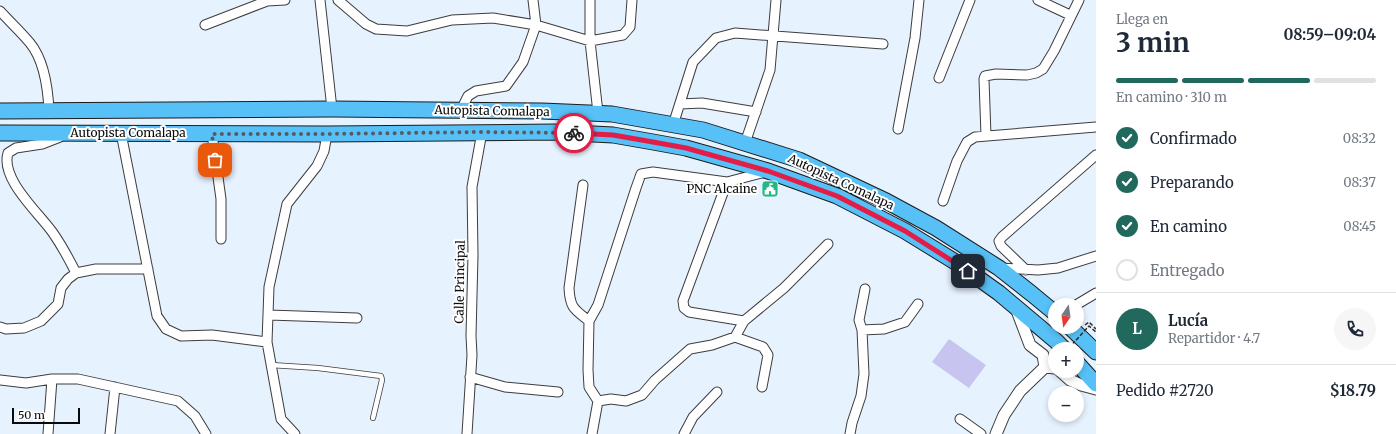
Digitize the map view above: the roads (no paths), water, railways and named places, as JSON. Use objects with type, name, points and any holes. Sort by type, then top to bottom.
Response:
[{"type":"highway","name":"Autopista Comalapa","points":[[0,111],[332,109],[542,111],[598,113],[703,130],[799,160],[886,201],[936,228],[999,268],[1048,307]]},
{"type":"highway","name":"Autopista Comalapa","points":[[0,133],[327,134],[554,132],[613,135],[686,148],[768,171],[837,196],[905,231],[957,263],[1016,307],[1057,342]]},
{"type":"highway","points":[[1077,334],[1096,352]]},
{"type":"highway","points":[[1084,371],[1096,384]]},
{"type":"street","points":[[205,25],[267,0],[285,0]]},
{"type":"street","points":[[320,0],[332,109]]},
{"type":"street","points":[[338,0],[366,24],[376,28],[407,31],[452,20],[493,18],[536,25],[590,41],[623,35],[630,27],[632,0]]},
{"type":"street","points":[[461,110],[468,96],[476,91],[506,86],[523,62],[536,25],[533,0]]},
{"type":"street","points":[[590,0],[590,41],[598,113]]},
{"type":"street","points":[[745,143],[770,70],[776,0]]},
{"type":"street","points":[[898,129],[915,38],[919,0]]},
{"type":"street","points":[[939,78],[970,0]]},
{"type":"street","points":[[1038,0],[1070,15]]},
{"type":"street","points":[[986,136],[985,76],[996,74],[1027,75],[1036,73],[1042,69],[1054,51],[1070,15],[1079,0]]},
{"type":"street","points":[[0,11],[31,44],[40,63],[48,87],[49,110]]},
{"type":"street","points":[[673,125],[693,62],[716,38],[736,33],[884,44]]},
{"type":"street","points":[[680,104],[702,103],[756,112]]},
{"type":"street","points":[[943,201],[957,161],[967,142],[975,137],[1096,127]]},
{"type":"street","name":"Calle Principal","points":[[468,434],[472,355],[472,187],[482,132]]},
{"type":"street","points":[[67,133],[42,144],[16,148],[8,153],[6,159],[7,167],[16,185],[62,245],[76,273]]},
{"type":"street","points":[[121,133],[157,316],[166,328],[182,336],[212,335],[267,342]]},
{"type":"street","points":[[212,134],[220,199],[220,239]]},
{"type":"street","points":[[295,434],[281,419],[267,342],[269,287],[287,204],[317,166],[324,151],[327,134]]},
{"type":"street","points":[[1026,270],[1001,246],[999,241],[1096,155]]},
{"type":"street","points":[[592,434],[598,401],[589,388],[589,321],[598,305],[641,174],[653,172],[727,182],[768,171]]},
{"type":"street","points":[[727,182],[683,301],[684,308],[689,312],[744,322]]},
{"type":"street","points":[[583,185],[569,288],[570,300],[573,308],[589,321]]},
{"type":"street","points":[[735,337],[744,322],[784,288],[828,244]]},
{"type":"street","points":[[999,268],[1026,270],[1058,268],[1096,256]]},
{"type":"street","points":[[0,327],[6,329],[24,328],[41,321],[58,304],[61,288],[68,279],[76,273],[96,269],[148,269]]},
{"type":"street","points":[[850,434],[861,396],[864,374],[862,330],[859,320],[865,289]]},
{"type":"street","points":[[1084,300],[1096,293]]},
{"type":"street","points":[[862,330],[884,329],[905,322],[918,304]]},
{"type":"street","points":[[1016,307],[1030,344],[1043,355],[1048,364]]},
{"type":"street","points":[[269,315],[357,318]]},
{"type":"street","points":[[598,401],[611,399],[626,401],[642,395],[655,380],[690,349],[712,345],[735,337],[763,347],[768,355],[762,387]]},
{"type":"street","points":[[996,434],[1004,415],[1020,391],[1048,370]]},
{"type":"street","points":[[470,377],[505,387],[558,392]]},
{"type":"street","points":[[1068,378],[1081,385],[1096,389]]},
{"type":"street","points":[[0,380],[26,383],[52,379],[78,379],[178,401],[194,416],[206,434]]},
{"type":"street","points":[[48,434],[52,379]]},
{"type":"street","points":[[110,434],[114,387]]},
{"type":"street","points":[[684,434],[693,417],[717,392]]},
{"type":"street","points":[[960,419],[981,434]]},
{"type":"lane","points":[[271,364],[381,376],[382,380],[374,418]]},
{"type":"place","name":"PNC Alcaine","points":[[770,189]]}]
